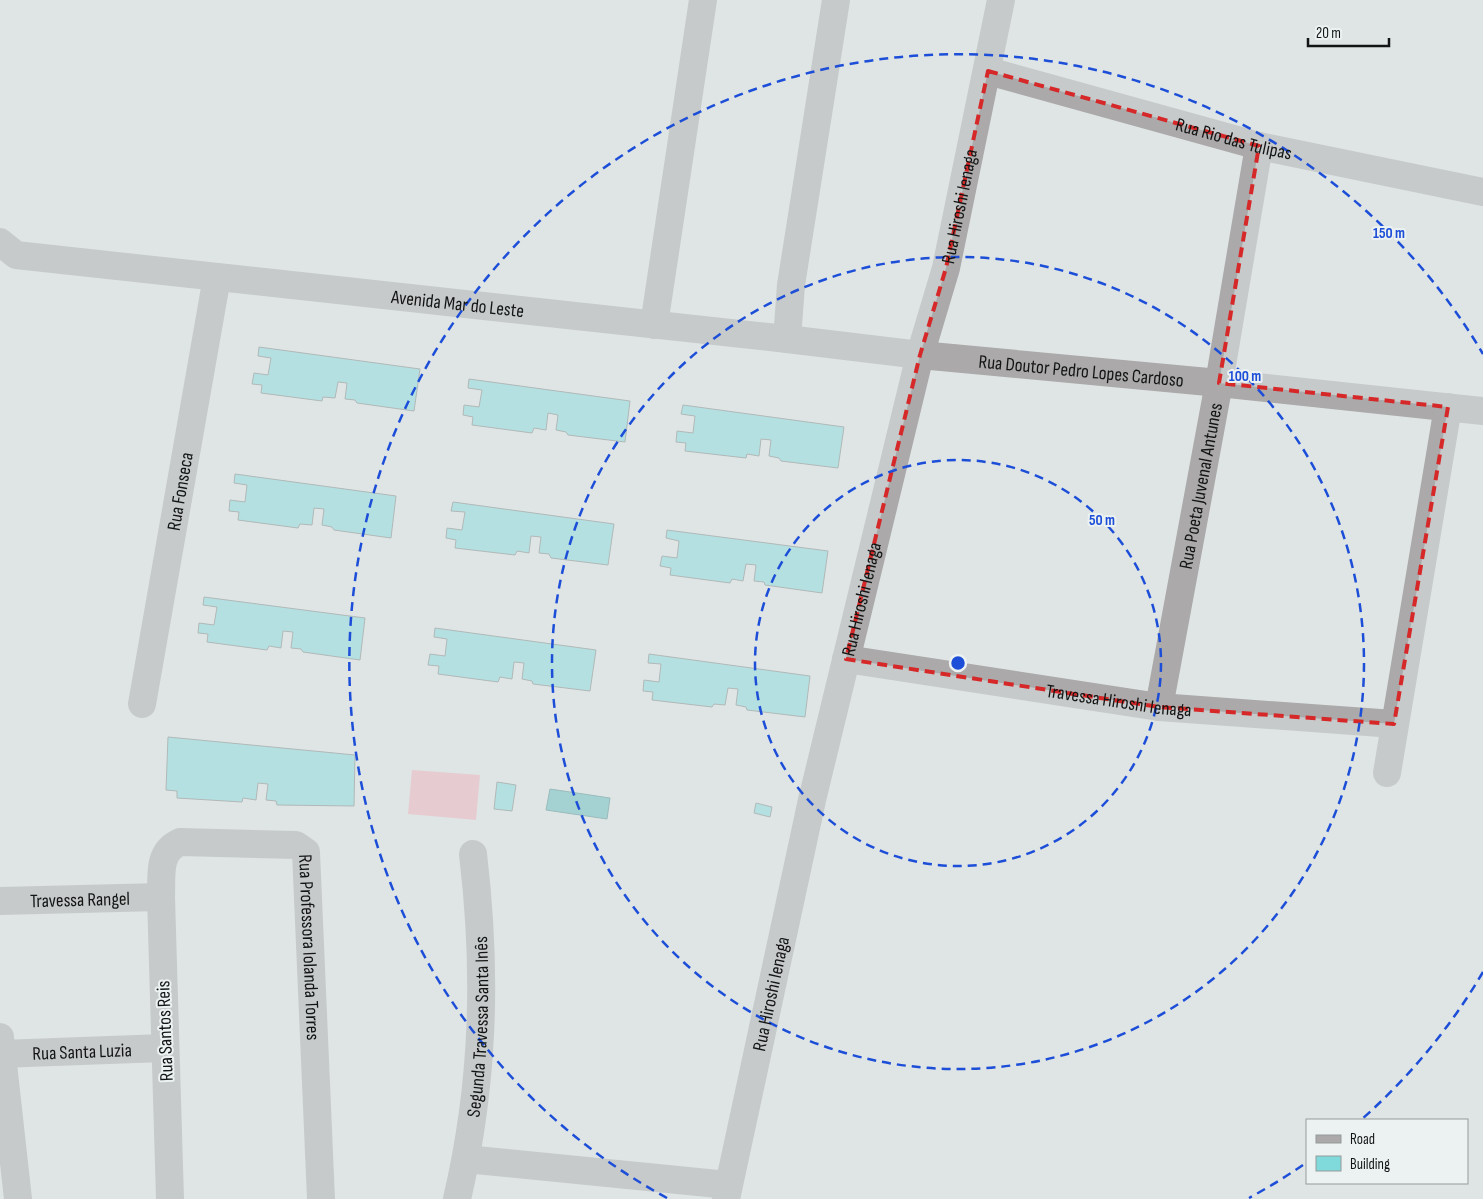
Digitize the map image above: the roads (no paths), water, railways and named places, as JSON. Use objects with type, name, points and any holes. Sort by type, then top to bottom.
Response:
[{"type":"street","points":[[654,325],[703,0]]},
{"type":"street","points":[[787,339],[791,285],[836,0]]},
{"type":"street","name":"Rua Hiroshi Ienaga","points":[[727,1192],[806,836],[812,800],[920,355],[946,268],[988,71],[1001,0]]},
{"type":"street","name":"Rua Rio das Tulipas","points":[[988,71],[1259,146],[1483,192]]},
{"type":"street","name":"Rua Poeta Juvenal Antunes","points":[[1159,707],[1219,383],[1259,146]]},
{"type":"street","name":"Avenida Mar do Leste","points":[[5,252],[217,278],[920,355]]},
{"type":"street","name":"Rua Fonseca","points":[[142,704],[217,278]]},
{"type":"street","name":"Rua Doutor Pedro Lopes Cardoso","points":[[920,355],[1219,383],[1483,411]]},
{"type":"street","points":[[1387,773],[1448,407]]},
{"type":"street","name":"Travessa Hiroshi Ienaga","points":[[846,660],[1159,707],[1394,724]]},
{"type":"street","name":"Rua Professora Iolanda Torres","points":[[162,862],[164,854],[170,847],[180,842],[296,845],[306,852],[321,1199]]},
{"type":"street","name":"Segunda Travessa Santa Inês","points":[[457,1199],[466,1159],[480,1068],[483,990],[481,920],[473,854]]},
{"type":"street","name":"Rua Santos Reis","points":[[162,862],[164,1048],[170,1199]]},
{"type":"street","name":"Travessa Rangel","points":[[0,901],[161,897]]},
{"type":"street","name":"Rua Santa Luzia","points":[[0,1049],[164,1048]]},
{"type":"street","points":[[0,1049],[18,1199]]},
{"type":"street","points":[[466,1159],[727,1192]]},
{"type":"water","points":[[550,789],[610,798],[607,819],[546,810]]}]
